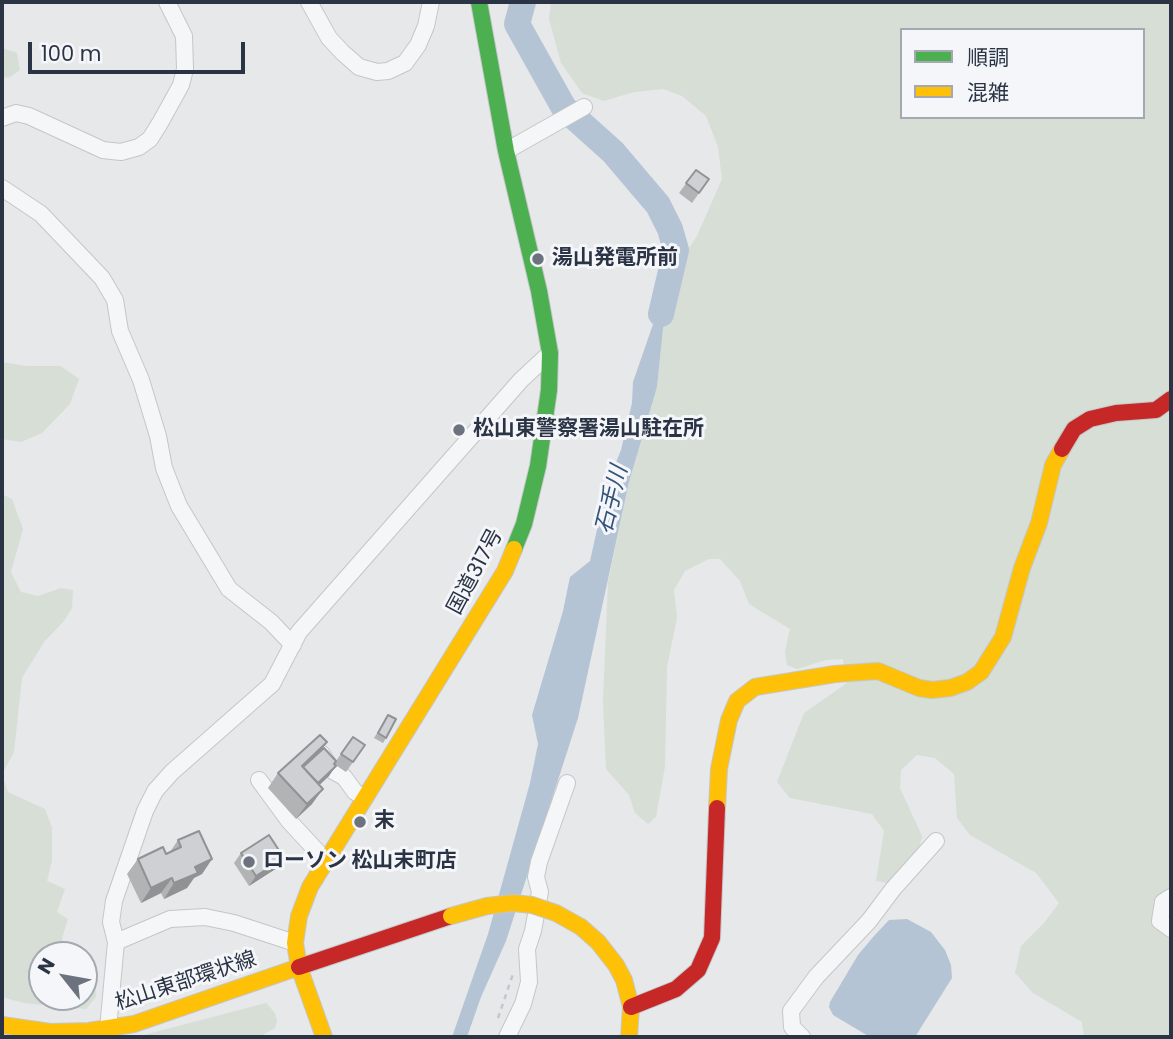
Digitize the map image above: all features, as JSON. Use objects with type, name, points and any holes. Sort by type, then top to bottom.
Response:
[{"type":"main road","name":"国道317号","points":[[323,1033],[299,967],[295,943],[299,916],[306,897],[505,571],[524,524],[538,466],[549,390],[550,353],[539,291],[506,151],[479,2]]},
{"type":"main road","points":[[629,1037],[631,1007],[676,989],[698,971],[712,938],[719,769],[729,720],[737,701],[755,687],[835,674],[878,671],[919,688],[932,690],[967,682],[981,672],[1003,637],[1022,568],[1039,523],[1053,465],[1074,429],[1090,419],[1116,413],[1156,410],[1171,399]]},
{"type":"main road","name":"松山東部環状線","points":[[2,1026],[53,1035],[109,1033],[451,916],[487,906],[513,903],[532,905],[556,913],[581,927],[598,942],[616,965],[624,981],[631,1007]]},
{"type":"street","points":[[2,118],[16,113],[29,116],[103,150],[121,152],[139,147],[150,139],[160,123],[181,85],[185,69],[184,36],[167,2]]},
{"type":"street","points":[[309,2],[329,38],[342,52],[359,66],[377,72],[388,71],[405,63],[418,45],[426,26],[431,2]]},
{"type":"street","points":[[506,151],[584,107]]},
{"type":"street","points":[[2,188],[41,214],[102,278],[115,300],[120,331],[141,380],[158,436],[164,468],[179,506],[229,589],[271,622],[293,645]]},
{"type":"street","points":[[109,1033],[116,942],[111,922],[114,901],[137,832],[155,790],[272,684],[299,632],[521,380],[550,353]]},
{"type":"street","points":[[312,744],[333,771],[344,777],[355,792],[365,798]]},
{"type":"street","points":[[260,780],[289,821],[326,862]]},
{"type":"street","points":[[501,1032],[523,1004],[529,982],[527,949],[540,892],[536,877],[568,783]]},
{"type":"street","points":[[802,1037],[792,1027],[791,1011],[816,977],[869,921],[892,889],[936,841]]},
{"type":"street","points":[[1171,897],[1163,902],[1160,922],[1171,929]]},
{"type":"street","points":[[116,942],[170,919],[205,917],[234,923],[295,943]]},
{"type":"path","points":[[501,1032],[515,966],[527,949]]},
{"type":"shaded area","points":[[551,2],[1171,2],[1171,1037],[1084,1037],[1082,1022],[1033,993],[1015,973],[1021,946],[1059,903],[1036,873],[970,835],[957,818],[954,774],[935,758],[917,755],[901,770],[900,788],[922,836],[919,849],[888,883],[876,881],[884,831],[872,814],[790,798],[777,782],[804,713],[847,683],[843,659],[826,660],[797,669],[787,665],[785,651],[790,629],[749,604],[740,581],[720,559],[709,559],[685,571],[674,590],[677,618],[667,667],[665,766],[656,817],[648,824],[635,813],[629,795],[606,769],[603,701],[608,582],[629,482],[657,387],[668,281],[697,236],[722,179],[718,147],[706,116],[682,96],[663,89],[634,92],[604,101],[582,93],[561,63],[549,19]]},
{"type":"shaded area","points":[[2,48],[17,53],[20,70],[10,77],[2,78]]},
{"type":"shaded area","points":[[2,362],[26,366],[61,366],[79,379],[70,404],[42,433],[21,442],[2,439]]},
{"type":"shaded area","points":[[2,494],[12,499],[23,529],[11,572],[21,592],[38,596],[61,588],[73,590],[72,608],[44,642],[22,678],[14,752],[2,774]]},
{"type":"shaded area","points":[[2,774],[8,792],[45,809],[52,828],[52,861],[47,881],[65,889],[57,912],[68,919],[63,941],[28,941],[28,1003],[2,997]]},
{"type":"shaded area","points":[[266,1003],[275,1013],[277,1021],[275,1028],[259,1037],[136,1037]]},
{"type":"water","points":[[668,281],[657,387],[629,482],[578,718],[506,941],[467,1037],[452,1037],[488,934],[530,783],[538,744],[532,715],[563,611],[570,577],[590,561],[607,485],[621,450],[632,403],[633,382]]},
{"type":"water","points":[[907,919],[931,932],[945,950],[951,965],[952,978],[915,1037],[870,1037],[833,1015],[830,1002],[858,955],[874,936],[889,920]]},
{"type":"building","points":[[696,170],[709,179],[699,193],[686,183]]},
{"type":"building","points":[[388,715],[396,719],[386,738],[378,733]]},
{"type":"building","points":[[320,735],[327,742],[302,766],[323,789],[307,804],[278,773]]},
{"type":"building","points":[[353,737],[365,745],[353,762],[341,754]]},
{"type":"building","points":[[324,748],[336,761],[336,766],[318,783],[303,767]]},
{"type":"building","points":[[199,831],[212,859],[195,867],[198,873],[174,883],[172,878],[151,888],[138,859],[163,847],[166,854],[181,847],[178,840]]},
{"type":"building","points":[[269,835],[284,858],[256,876],[241,853]]},
{"type":"waterway","name":"石手川","points":[[523,2],[517,24],[564,108],[613,152],[658,205],[670,229],[676,250],[661,314]]},
{"type":"traffic: fast","points":[[479,2],[506,151],[539,291],[550,353],[549,390],[538,466],[524,524],[514,549]]},
{"type":"traffic: slow","points":[[717,808],[719,769],[729,720],[737,701],[755,687],[835,674],[878,671],[919,688],[932,690],[967,682],[981,672],[1003,637],[1022,568],[1039,523],[1053,465],[1062,449]]},
{"type":"traffic: slow","points":[[324,1037],[299,967],[295,943],[299,916],[310,887],[505,571],[514,549]]},
{"type":"traffic: slow","points":[[451,916],[487,906],[513,903],[532,905],[556,913],[581,927]]},
{"type":"traffic: slow","points":[[581,927],[598,942],[624,980],[631,1007],[629,1037]]},
{"type":"traffic: slow","points":[[2,1025],[50,1032],[89,1031],[134,1024],[299,967]]},
{"type":"traffic: jam","points":[[1062,449],[1074,429],[1090,419],[1116,413],[1156,410],[1171,399]]},
{"type":"traffic: jam","points":[[631,1007],[676,989],[698,970],[712,938],[717,808]]},
{"type":"traffic: jam","points":[[299,967],[451,916]]},
{"type":"place","name":"湯山発電所前","points":[[538,259]]},
{"type":"place","name":"松山東警察署湯山駐在所","points":[[459,430]]},
{"type":"place","name":"末","points":[[360,822]]},
{"type":"place","name":"ローソン 松山末町店","points":[[249,862]]}]
